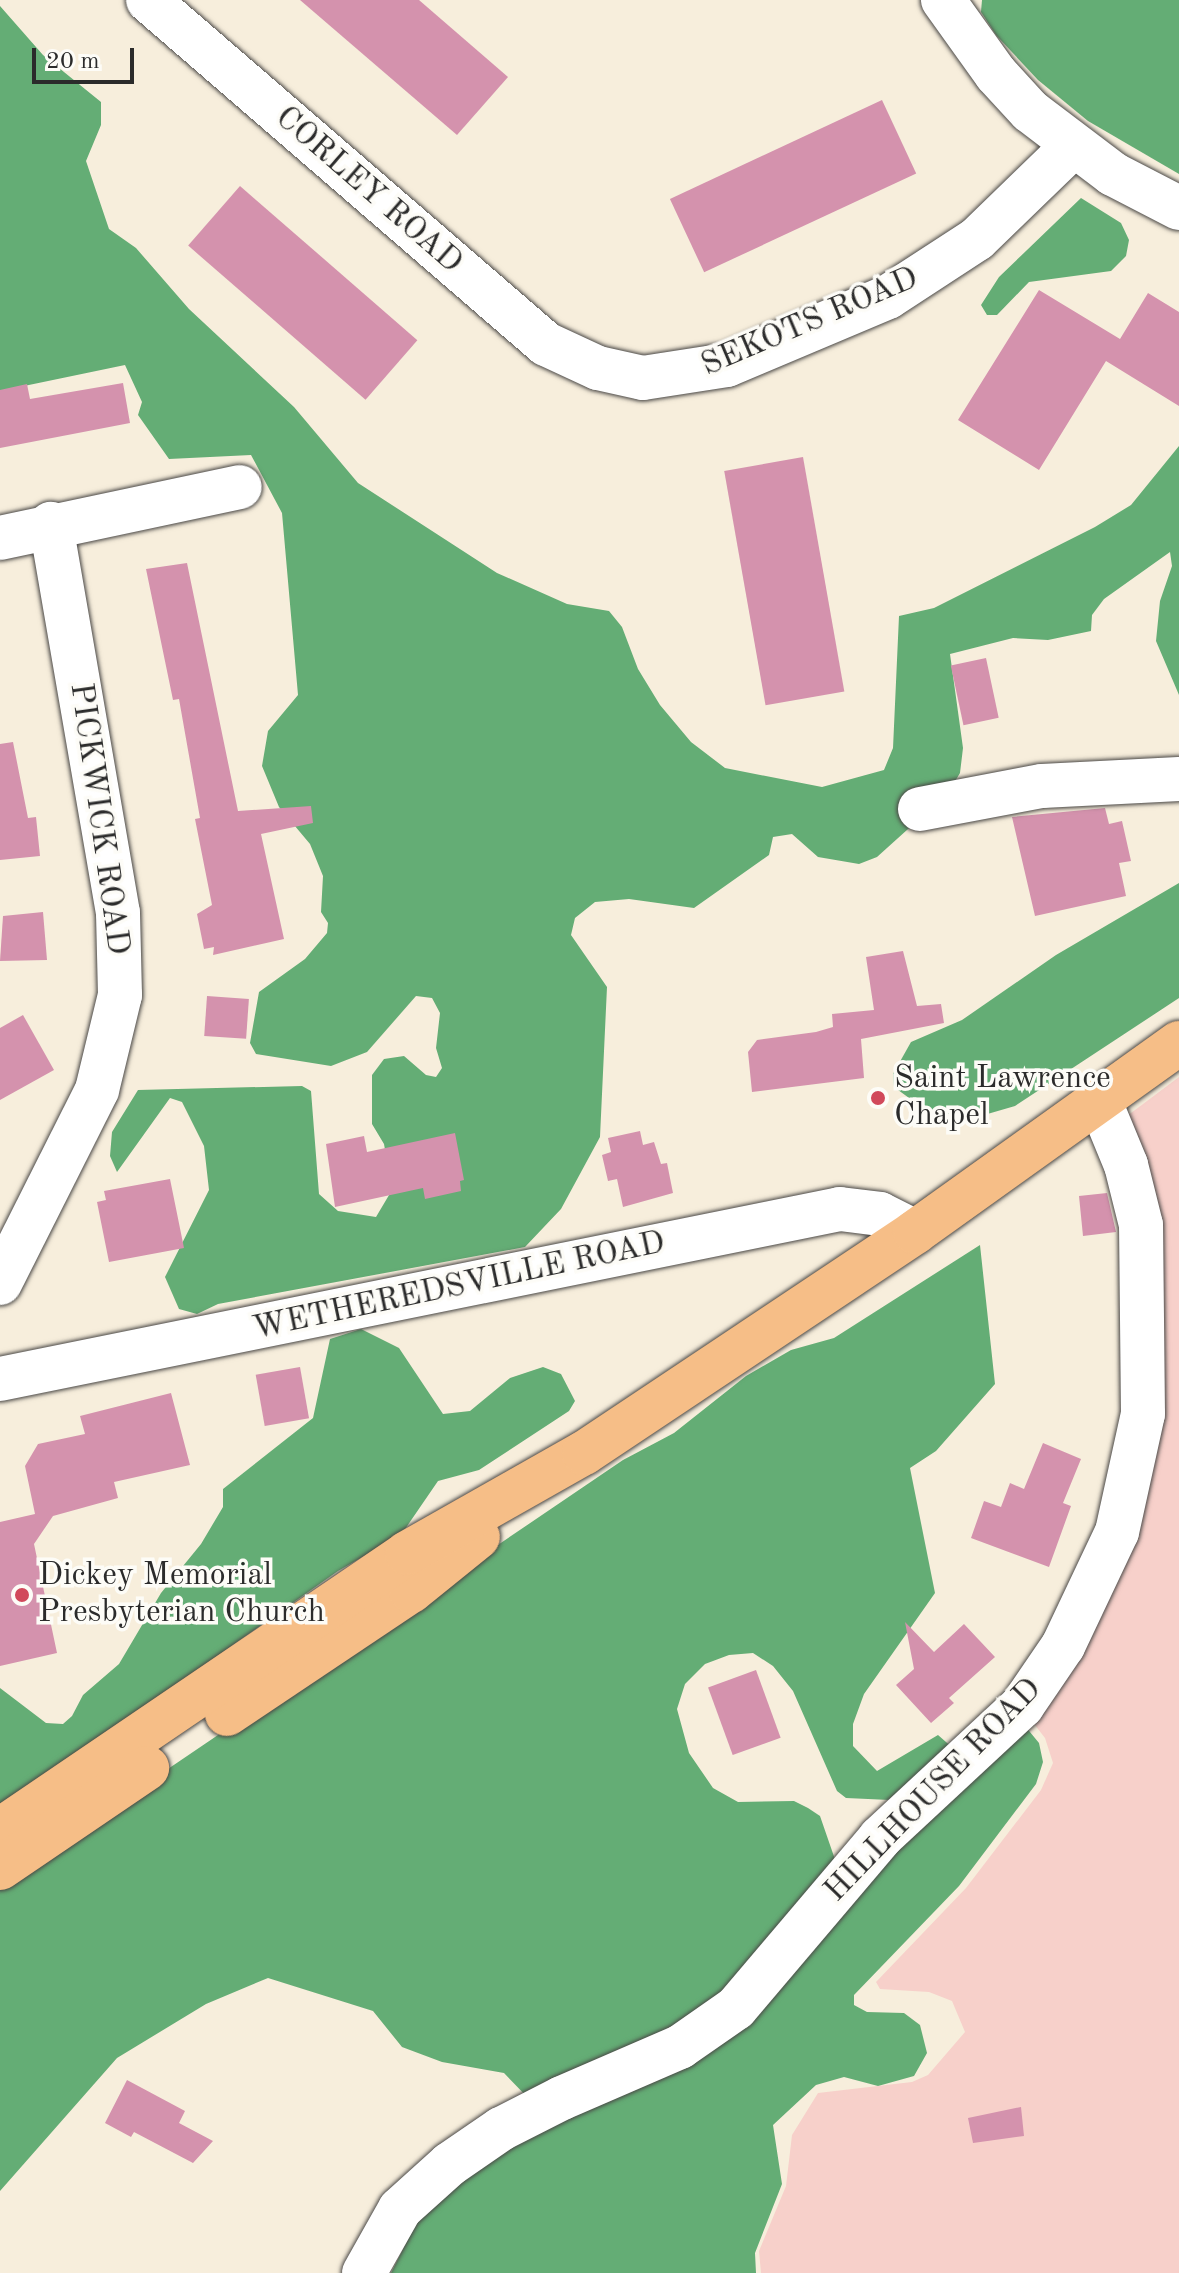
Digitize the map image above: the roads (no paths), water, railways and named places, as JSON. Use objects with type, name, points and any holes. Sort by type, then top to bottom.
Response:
[{"type":"main road","points":[[0,1830],[407,1553],[584,1453],[915,1232],[1179,1043]]},
{"type":"main road","points":[[0,1868],[411,1591],[584,1453]]},
{"type":"street","name":"CORLEY ROAD","points":[[148,0],[546,344],[598,368]]},
{"type":"street","points":[[943,0],[996,74],[1072,147],[1179,208]]},
{"type":"street","name":"SEKOTS ROAD","points":[[598,368],[643,378],[727,365],[888,297],[977,239],[1072,147]]},
{"type":"street","points":[[0,538],[51,524],[240,487]]},
{"type":"street","name":"PICKWICK ROAD","points":[[0,1283],[97,1090],[120,995],[118,913],[51,524]]},
{"type":"street","points":[[920,809],[1042,786],[1179,779]]},
{"type":"street","name":"HILLHOUSE ROAD","points":[[364,2273],[400,2209],[450,2164],[525,2116],[680,2047],[736,2008],[880,1838],[1022,1706],[1063,1646],[1117,1532],[1143,1414],[1141,1225],[1126,1165],[1100,1102]]},
{"type":"street","name":"WETHEREDSVILLE ROAD","points":[[0,1379],[840,1209],[880,1214],[915,1232]]},
{"type":"place","name":"Saint Lawrence Chapel","points":[[878,1098]]},
{"type":"place","name":"Dickey Memorial Presbyterian Church","points":[[22,1595]]}]
